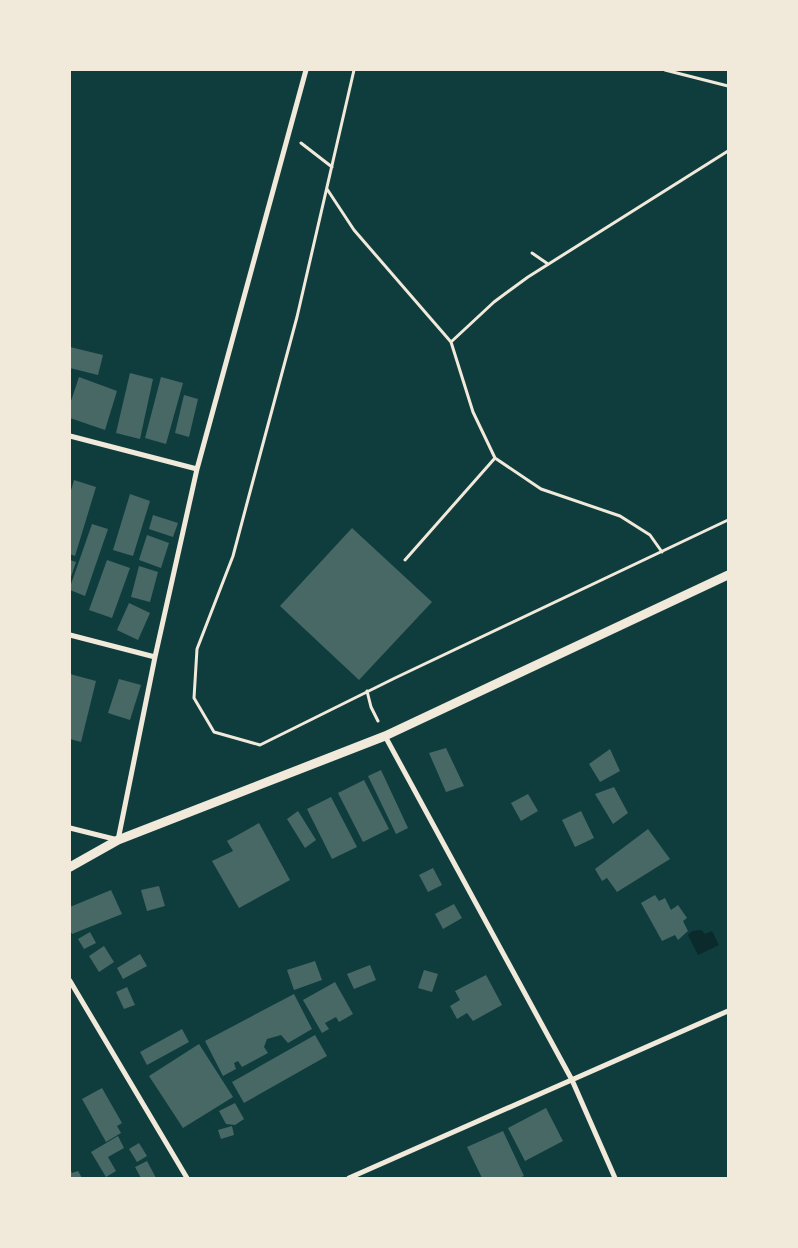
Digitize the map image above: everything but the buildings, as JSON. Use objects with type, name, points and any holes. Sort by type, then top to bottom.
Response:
[{"type":"street","points":[[118,840],[196,469],[306,70]]},
{"type":"street","points":[[70,436],[196,469]]},
{"type":"street","points":[[70,867],[118,840],[385,736],[728,574]]},
{"type":"street","points":[[70,635],[155,657]]},
{"type":"street","points":[[385,736],[572,1080],[615,1178]]},
{"type":"street","points":[[70,828],[118,840]]},
{"type":"street","points":[[70,981],[187,1178]]},
{"type":"street","points":[[349,1178],[728,1011]]},
{"type":"path","points":[[354,70],[298,317],[233,556],[197,649],[194,698],[214,732],[260,745],[728,520]]},
{"type":"path","points":[[665,70],[728,86]]},
{"type":"path","points":[[288,134],[332,167]]},
{"type":"path","points":[[451,342],[494,302],[528,277],[728,151]]},
{"type":"path","points":[[327,188],[354,230],[451,342],[473,412],[495,458],[542,489],[620,516],[650,535],[662,552]]},
{"type":"path","points":[[532,253],[548,264]]},
{"type":"path","points":[[405,560],[495,458]]},
{"type":"path","points":[[367,692],[371,707],[385,736]]},
{"type":"water","points":[[701,930],[705,934],[712,931],[719,945],[698,955],[688,935],[692,931]]}]
